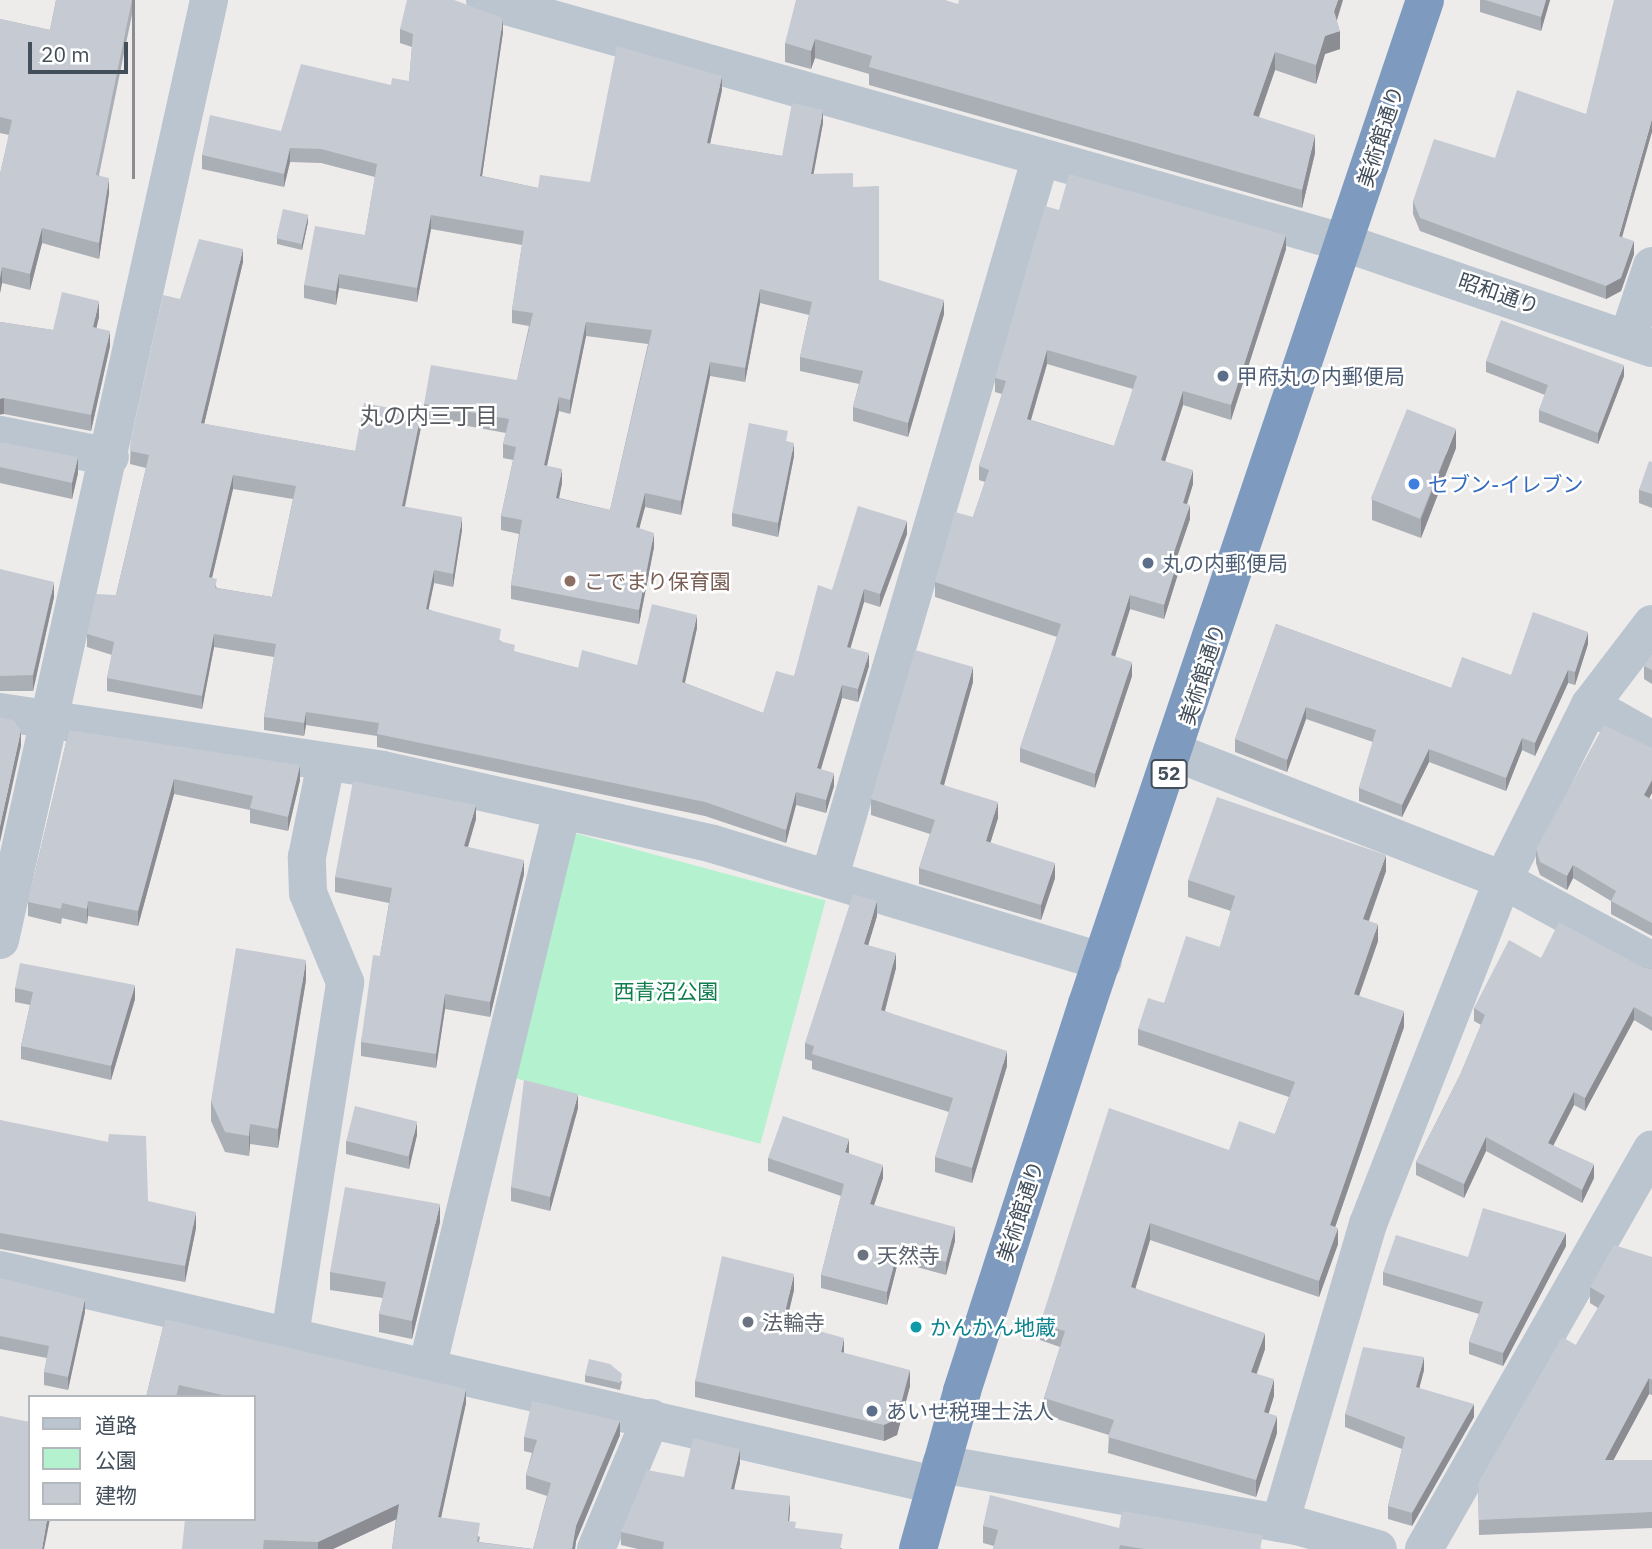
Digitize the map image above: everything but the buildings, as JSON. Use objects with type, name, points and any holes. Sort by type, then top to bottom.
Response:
[{"type":"highway","name":"美術館通り","points":[[918,1549],[938,1474],[1103,962],[1177,753],[1425,0]]},
{"type":"street","points":[[1,934],[110,457],[209,0]]},
{"type":"street","name":"昭和通り","points":[[485,0],[1040,160],[1345,243],[1640,343]]},
{"type":"street","points":[[830,876],[1040,160]]},
{"type":"street","points":[[1640,343],[1652,266]]},
{"type":"street","points":[[0,435],[110,457]]},
{"type":"street","points":[[1290,1533],[1368,1224],[1503,880],[1590,705],[1652,624]]},
{"type":"street","points":[[1590,705],[1652,740]]},
{"type":"street","points":[[0,712],[326,764],[562,811],[830,876],[1103,962]]},
{"type":"street","points":[[1177,753],[1503,880],[1652,961]]},
{"type":"street","points":[[290,1335],[345,982],[308,893],[307,857],[326,764]]},
{"type":"street","points":[[427,1368],[562,811]]},
{"type":"street","points":[[1424,1549],[1652,1150]]},
{"type":"street","points":[[0,1270],[651,1418],[938,1474],[1378,1549]]},
{"type":"street","points":[[596,1549],[651,1418]]},
{"type":"green space","name":"西青沼公園","points":[[559,829],[826,900],[760,1144],[494,1072]]},
{"type":"place","name":"甲府丸の内郵便局","points":[[1223,376]]},
{"type":"place","name":"セブン-イレブン","points":[[1414,484]]},
{"type":"place","name":"丸の内郵便局","points":[[1148,563]]},
{"type":"place","name":"こでまり保育園","points":[[570,581]]},
{"type":"place","name":"天然寺","points":[[863,1255]]},
{"type":"place","name":"法輪寺","points":[[748,1322]]},
{"type":"place","name":"かんかん地蔵","points":[[916,1327]]},
{"type":"place","name":"あいせ税理士法人","points":[[872,1411]]},
{"type":"district","name":"丸の内三丁目","points":[[429,415]]}]
